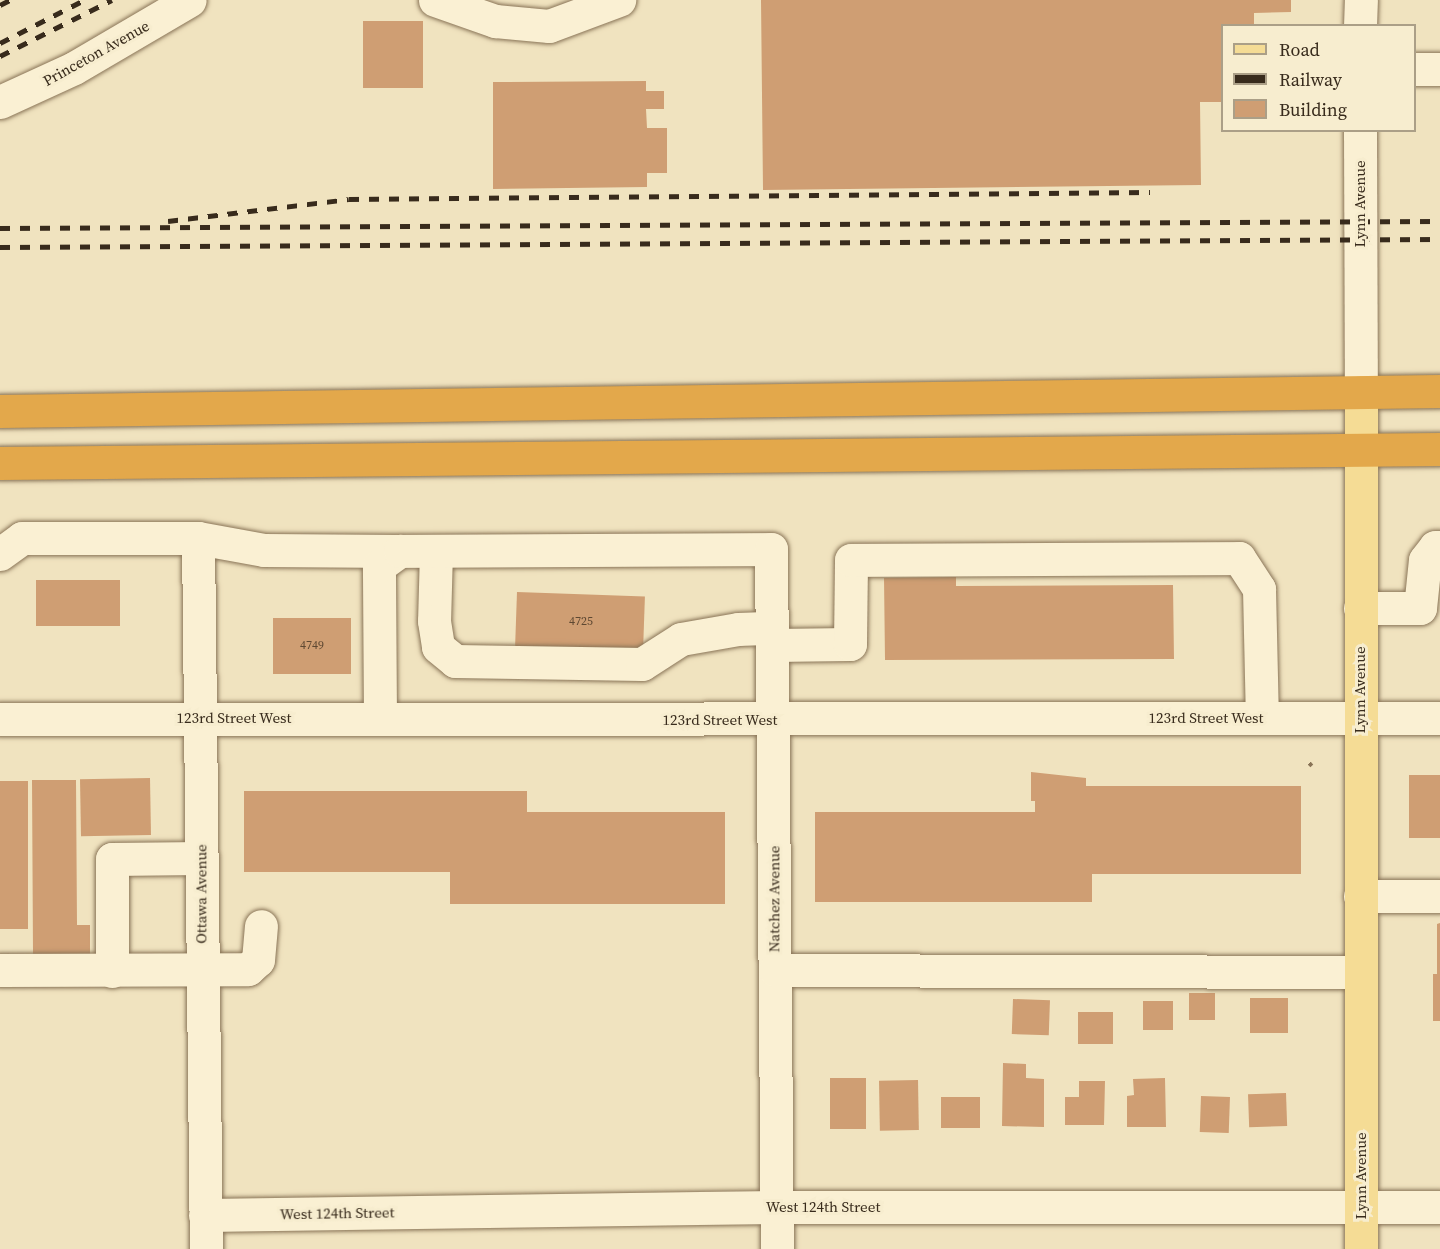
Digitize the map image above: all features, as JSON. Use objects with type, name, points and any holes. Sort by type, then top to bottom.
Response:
[{"type":"highway","points":[[0,411],[1440,392]]},
{"type":"highway","points":[[0,463],[1440,449]]},
{"type":"main road","name":"Lynn Avenue","points":[[1361,392],[1359,717],[1361,1249]]},
{"type":"street","name":"Princeton Avenue","points":[[0,102],[74,68],[190,0]]},
{"type":"street","points":[[435,0],[495,21],[549,26],[619,0]]},
{"type":"street","points":[[1360,0],[1360,24]]},
{"type":"street","points":[[1416,69],[1440,69]]},
{"type":"street","name":"Lynn Avenue","points":[[1359,132],[1361,392]]},
{"type":"street","points":[[0,554],[21,538],[198,538],[264,550],[436,551],[434,621],[438,647],[455,661],[642,664],[681,639],[738,629],[772,637],[850,644],[851,560],[1239,558],[1259,589],[1262,718]]},
{"type":"street","name":"Ottawa Avenue","points":[[198,538],[206,1249]]},
{"type":"street","points":[[1360,608],[1433,613],[1425,560],[1435,547],[1440,547]]},
{"type":"street","name":"Natchez Avenue","points":[[436,551],[771,549],[777,1249]]},
{"type":"street","points":[[380,719],[379,566],[400,551]]},
{"type":"street","name":"123rd Street West","points":[[0,719],[1440,718]]},
{"type":"street","points":[[112,971],[111,859],[201,858]]},
{"type":"street","points":[[1360,896],[1440,896]]},
{"type":"street","points":[[0,970],[202,971],[248,969],[258,960],[261,926]]},
{"type":"street","points":[[775,970],[1360,972]]},
{"type":"street","name":"West 124th Street","points":[[205,1215],[777,1207],[1440,1207]]},
{"type":"building","points":[[761,0],[1291,0],[1291,12],[1254,13],[1254,24],[1221,24],[1221,102],[1200,102],[1201,185],[763,190]]},
{"type":"building","points":[[363,21],[423,21],[423,88],[363,88]]},
{"type":"building","points":[[646,81],[646,91],[664,91],[664,109],[646,109],[647,128],[667,128],[667,173],[647,173],[647,187],[493,189],[493,82]]},
{"type":"building","points":[[956,577],[956,586],[1173,585],[1174,659],[885,660],[884,578]]},
{"type":"building","points":[[36,580],[120,580],[120,626],[36,626]]},
{"type":"building","points":[[517,592],[645,596],[643,651],[515,647]]},
{"type":"building","points":[[273,618],[351,618],[351,674],[273,674]]},
{"type":"building","points":[[1031,772],[1086,778],[1086,786],[1301,786],[1301,874],[1092,874],[1092,902],[815,902],[815,812],[1035,812],[1035,801],[1031,801]]},
{"type":"building","points":[[1409,775],[1440,775],[1440,838],[1409,838]]},
{"type":"building","points":[[150,778],[151,835],[81,836],[80,779]]},
{"type":"building","points":[[32,780],[76,780],[77,925],[90,925],[90,954],[33,954]]},
{"type":"building","points":[[0,781],[28,781],[28,929],[0,929]]},
{"type":"building","points":[[244,791],[527,791],[527,812],[725,812],[725,904],[450,904],[450,872],[244,872]]},
{"type":"building","points":[[1440,923],[1440,1021],[1433,1021],[1433,974],[1437,974],[1437,924]]},
{"type":"building","points":[[1189,993],[1215,993],[1215,1020],[1189,1020]]},
{"type":"building","points":[[1250,998],[1288,998],[1288,1033],[1250,1033]]},
{"type":"building","points":[[1013,999],[1050,1000],[1049,1035],[1012,1034]]},
{"type":"building","points":[[1143,1001],[1173,1001],[1173,1030],[1143,1030]]},
{"type":"building","points":[[1078,1012],[1113,1012],[1113,1044],[1078,1044]]},
{"type":"building","points":[[1003,1063],[1026,1064],[1026,1078],[1044,1079],[1044,1127],[1002,1126]]},
{"type":"building","points":[[830,1078],[866,1078],[866,1129],[830,1129]]},
{"type":"building","points":[[1165,1078],[1166,1127],[1127,1127],[1127,1096],[1134,1095],[1133,1079]]},
{"type":"building","points":[[918,1080],[919,1130],[880,1131],[879,1081]]},
{"type":"building","points":[[1079,1081],[1105,1081],[1104,1125],[1065,1125],[1065,1097],[1079,1097]]},
{"type":"building","points":[[1286,1093],[1287,1126],[1249,1127],[1248,1094]]},
{"type":"building","points":[[1201,1096],[1230,1097],[1229,1133],[1200,1132]]},
{"type":"building","points":[[941,1097],[980,1097],[980,1128],[941,1128]]},
{"type":"railway","points":[[0,5],[10,0]]},
{"type":"railway","points":[[0,43],[84,0]]},
{"type":"railway","points":[[0,56],[112,0]]},
{"type":"railway","points":[[168,221],[349,199],[1150,192]]},
{"type":"railway","points":[[0,228],[1440,221]]},
{"type":"railway","points":[[0,247],[1440,239]]}]
